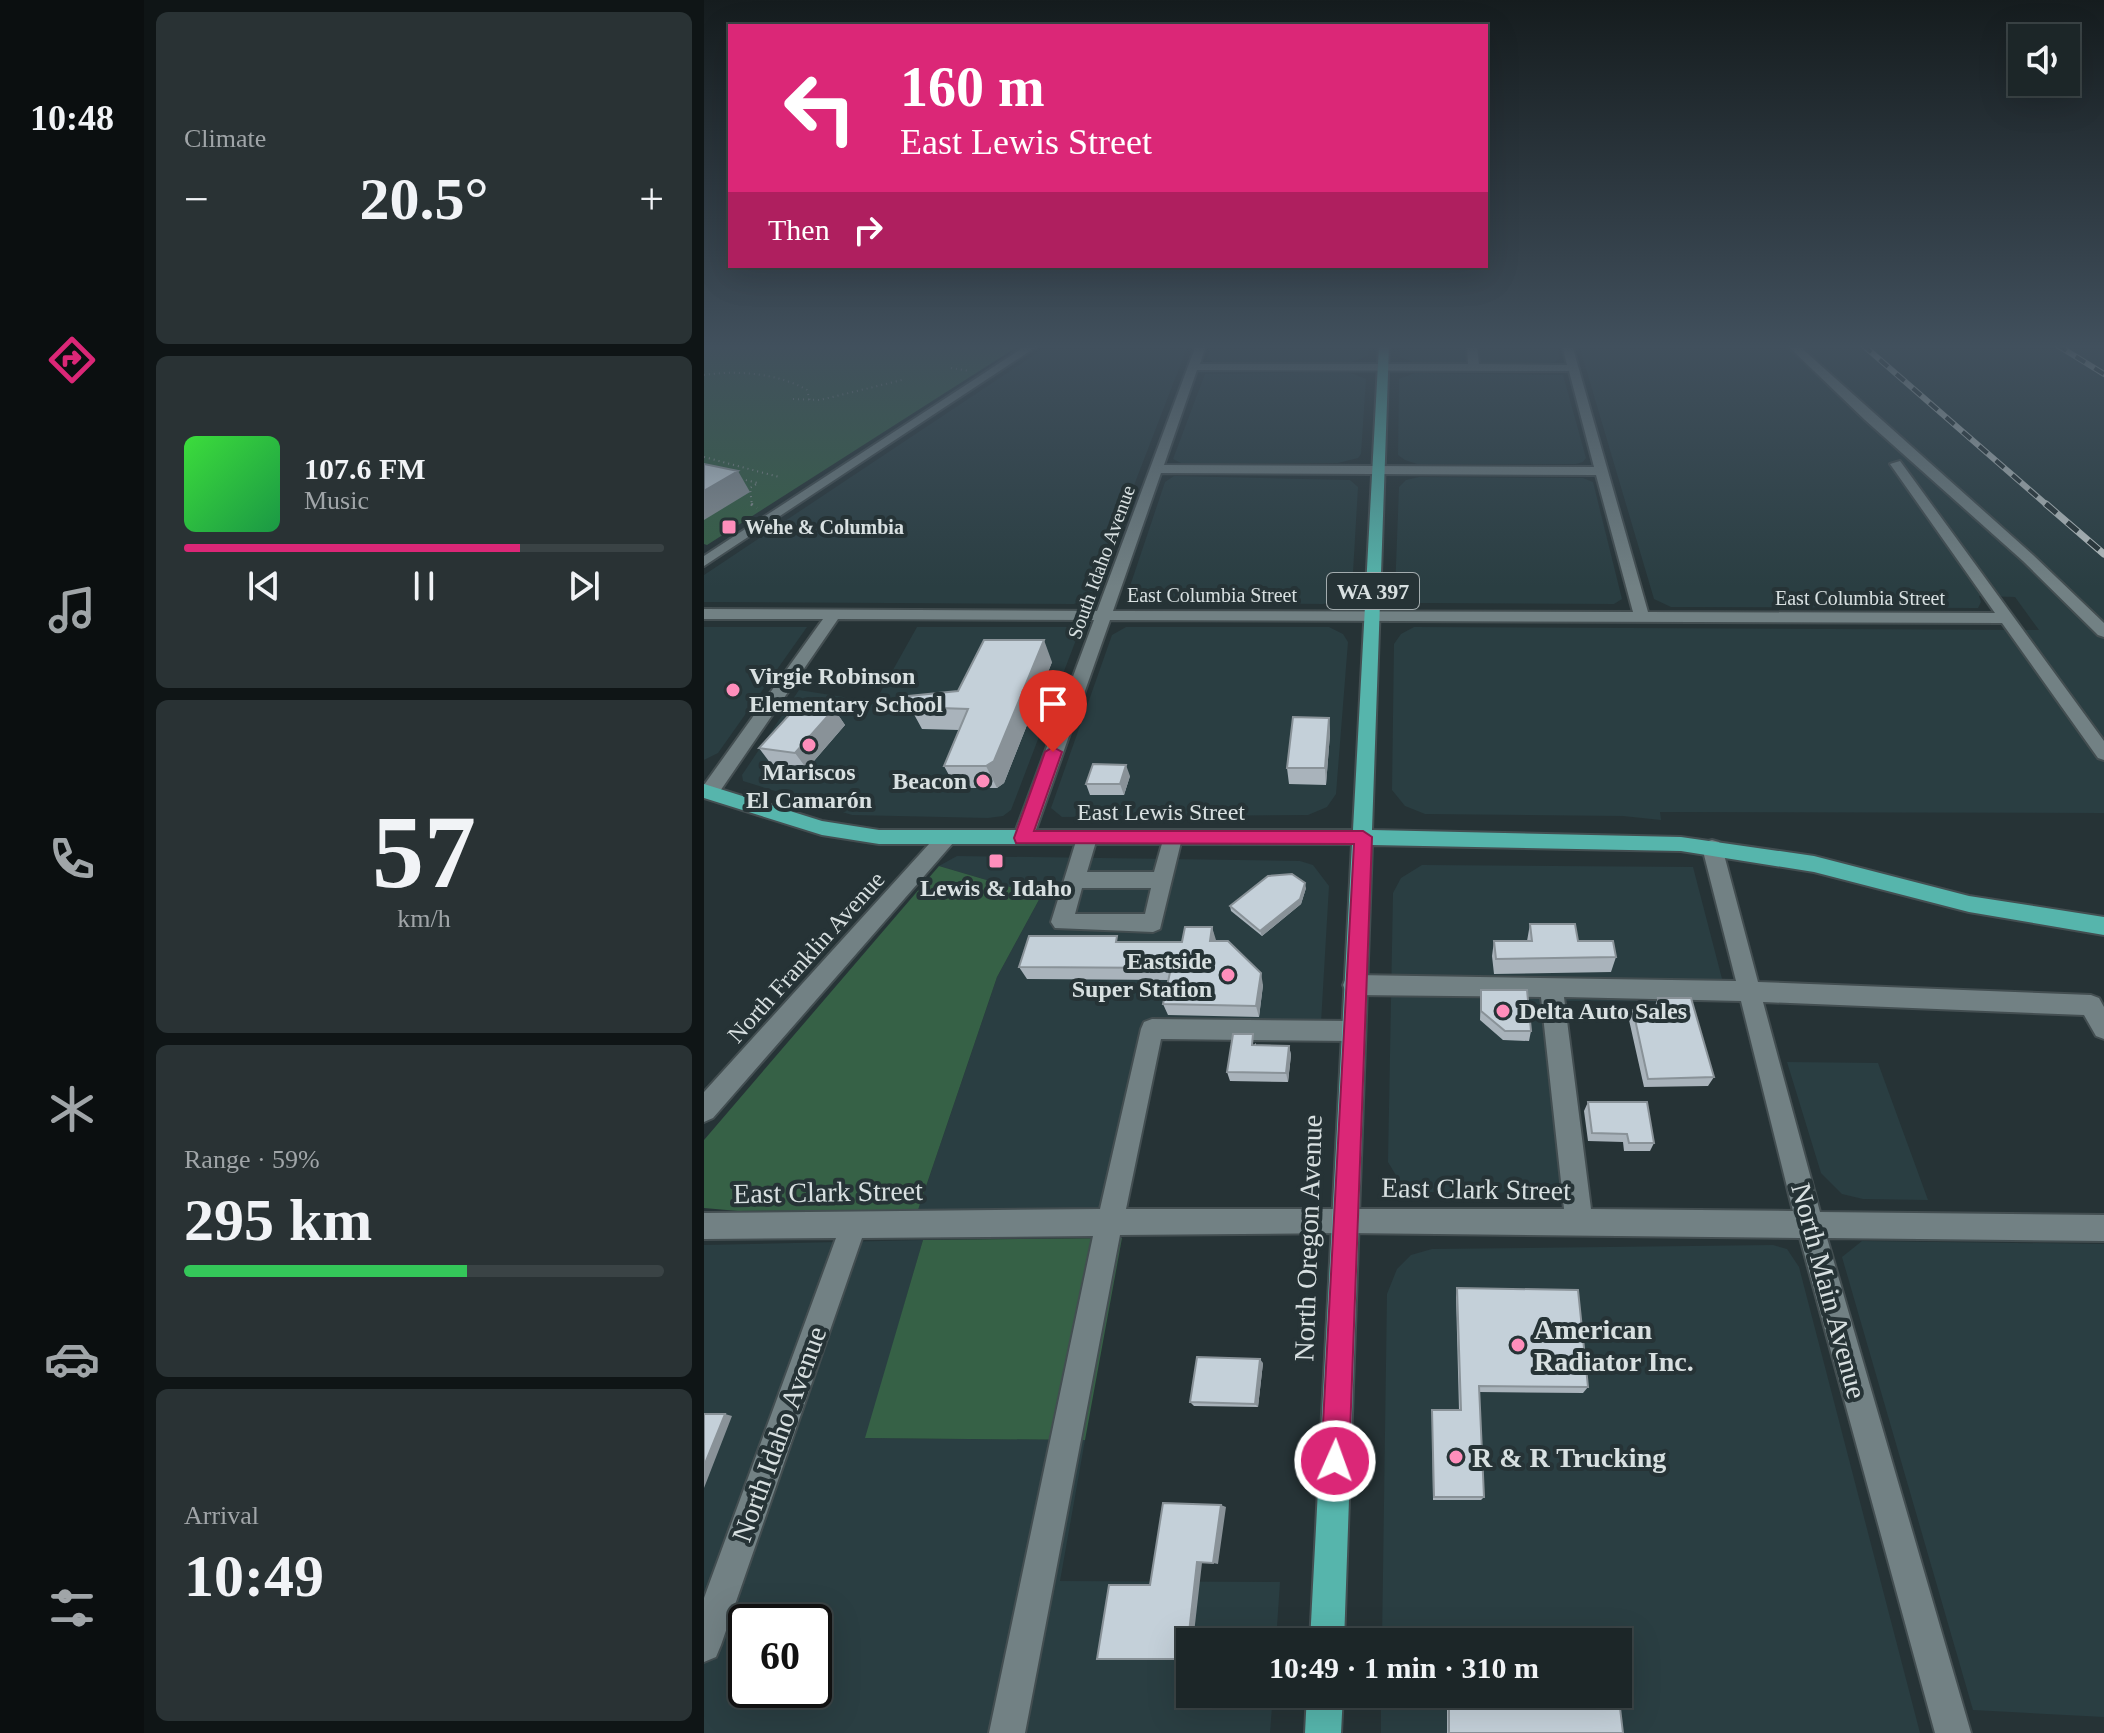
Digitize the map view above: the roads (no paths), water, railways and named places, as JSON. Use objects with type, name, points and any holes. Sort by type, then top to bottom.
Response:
[{"type":"main road","name":"WA 397","points":[[1363,837],[1379,426]]},
{"type":"main road","name":"East Lewis Street","points":[[707,792],[844,833],[946,838],[1363,837],[1642,841],[1712,847],[1814,864],[1969,904],[2104,926]]},
{"type":"main road","name":"North Oregon Avenue","points":[[1328,1628],[1363,837]]},
{"type":"main road","points":[[1323,1733],[1324,1708]]},
{"type":"street","points":[[704,562],[911,426]]},
{"type":"street","name":"South Idaho Avenue","points":[[1023,838],[1172,426]]},
{"type":"street","points":[[1590,426],[1642,617]]},
{"type":"street","points":[[1877,426],[2060,587],[2104,632]]},
{"type":"street","points":[[1896,464],[2104,754]]},
{"type":"street","points":[[1156,469],[1602,471]]},
{"type":"street","name":"East Columbia Street","points":[[704,614],[2007,618]]},
{"type":"street","points":[[707,792],[834,614]]},
{"type":"street","name":"North Franklin Avenue","points":[[704,1110],[946,838]]},
{"type":"street","points":[[1087,838],[1062,922],[1153,923],[1172,838]]},
{"type":"street","name":"North Main Avenue","points":[[1712,847],[1810,1225],[1953,1733]]},
{"type":"street","points":[[1075,880],[1162,880]]},
{"type":"street","points":[[1354,985],[1551,986],[2091,1005],[2104,1029]]},
{"type":"street","points":[[1551,986],[1579,1222]]},
{"type":"street","points":[[1007,1733],[1097,1272],[1152,1029],[1352,1031]]},
{"type":"street","name":"East Clark Street","points":[[704,1226],[1346,1220],[2104,1228]]},
{"type":"street","name":"North Idaho Avenue","points":[[704,1645],[854,1224]]},
{"type":"railway","points":[[1956,426],[2048,506]]},
{"type":"railway","points":[[2046,504],[2104,554]]},
{"type":"place","name":"Wehe & Columbia","points":[[729,527]]},
{"type":"place","name":"Virgie Robinson Elementary School","points":[[733,690]]},
{"type":"place","name":"Mariscos El Camarón","points":[[809,745]]},
{"type":"place","name":"Beacon","points":[[983,781]]},
{"type":"place","name":"Lewis & Idaho","points":[[996,861]]},
{"type":"place","name":"Eastside Super Station","points":[[1228,975]]},
{"type":"place","name":"Delta Auto Sales","points":[[1503,1011]]},
{"type":"place","name":"American Radiator Inc.","points":[[1518,1345]]},
{"type":"place","name":"R & R Trucking","points":[[1456,1457]]}]
